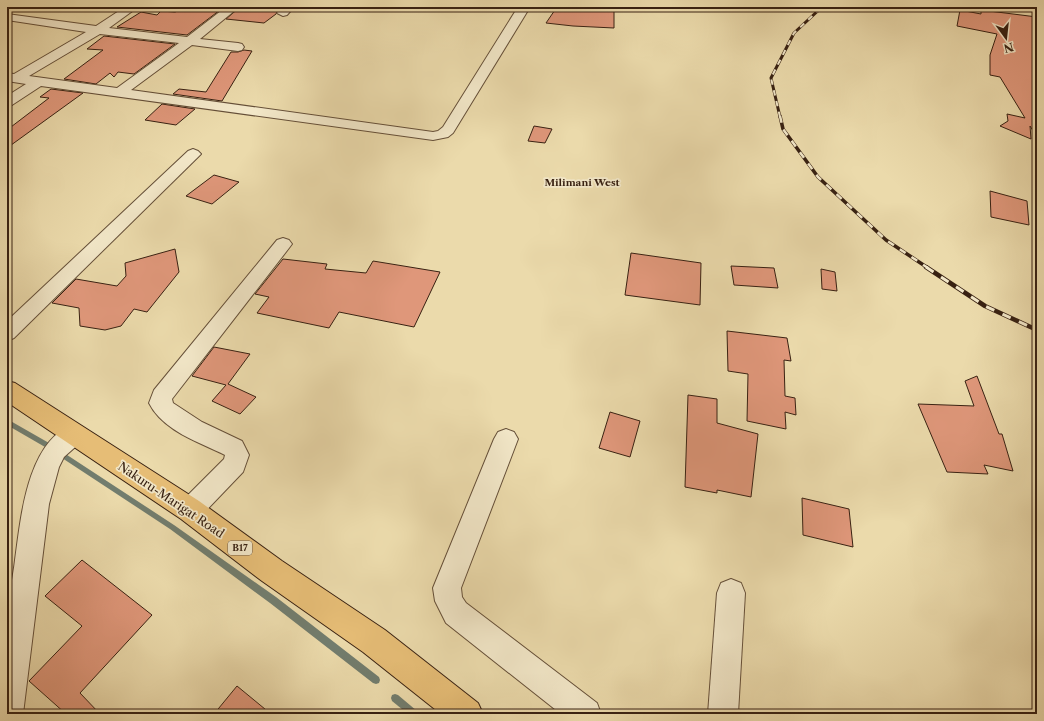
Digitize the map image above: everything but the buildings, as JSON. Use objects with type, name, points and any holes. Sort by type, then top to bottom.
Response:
[{"type":"main road","name":"Nakuru-Marigat Road","points":[[7,390],[190,510],[272,571],[374,641],[467,714]]},
{"type":"street","points":[[11,78],[98,30],[132,7]]},
{"type":"street","points":[[120,92],[190,41],[233,7]]},
{"type":"street","points":[[11,78],[433,136],[443,134],[448,130],[524,7]]},
{"type":"street","points":[[7,17],[238,47]]},
{"type":"street","points":[[7,102],[38,82]]},
{"type":"street","points":[[7,333],[193,154]]},
{"type":"street","points":[[190,510],[235,464],[236,455],[234,448],[194,429],[163,409],[160,403],[162,396],[282,244]]},
{"type":"street","points":[[8,714],[36,504],[48,465],[56,450],[74,434]]},
{"type":"street","points":[[506,439],[447,588],[449,601],[456,613],[586,714]]},
{"type":"street","points":[[723,714],[731,593]]},
{"type":"waterway","points":[[7,422],[47,445]]},
{"type":"waterway","points":[[61,454],[172,527],[273,600],[376,680]]},
{"type":"waterway","points":[[395,698],[414,714]]},
{"type":"railway","points":[[780,117],[771,78],[794,33],[822,7]]},
{"type":"railway","points":[[780,116],[783,129],[818,177],[886,240],[928,268]]},
{"type":"railway","points":[[926,267],[985,306],[1037,330]]},
{"type":"district","name":"Milimani West","points":[[582,182]]}]
